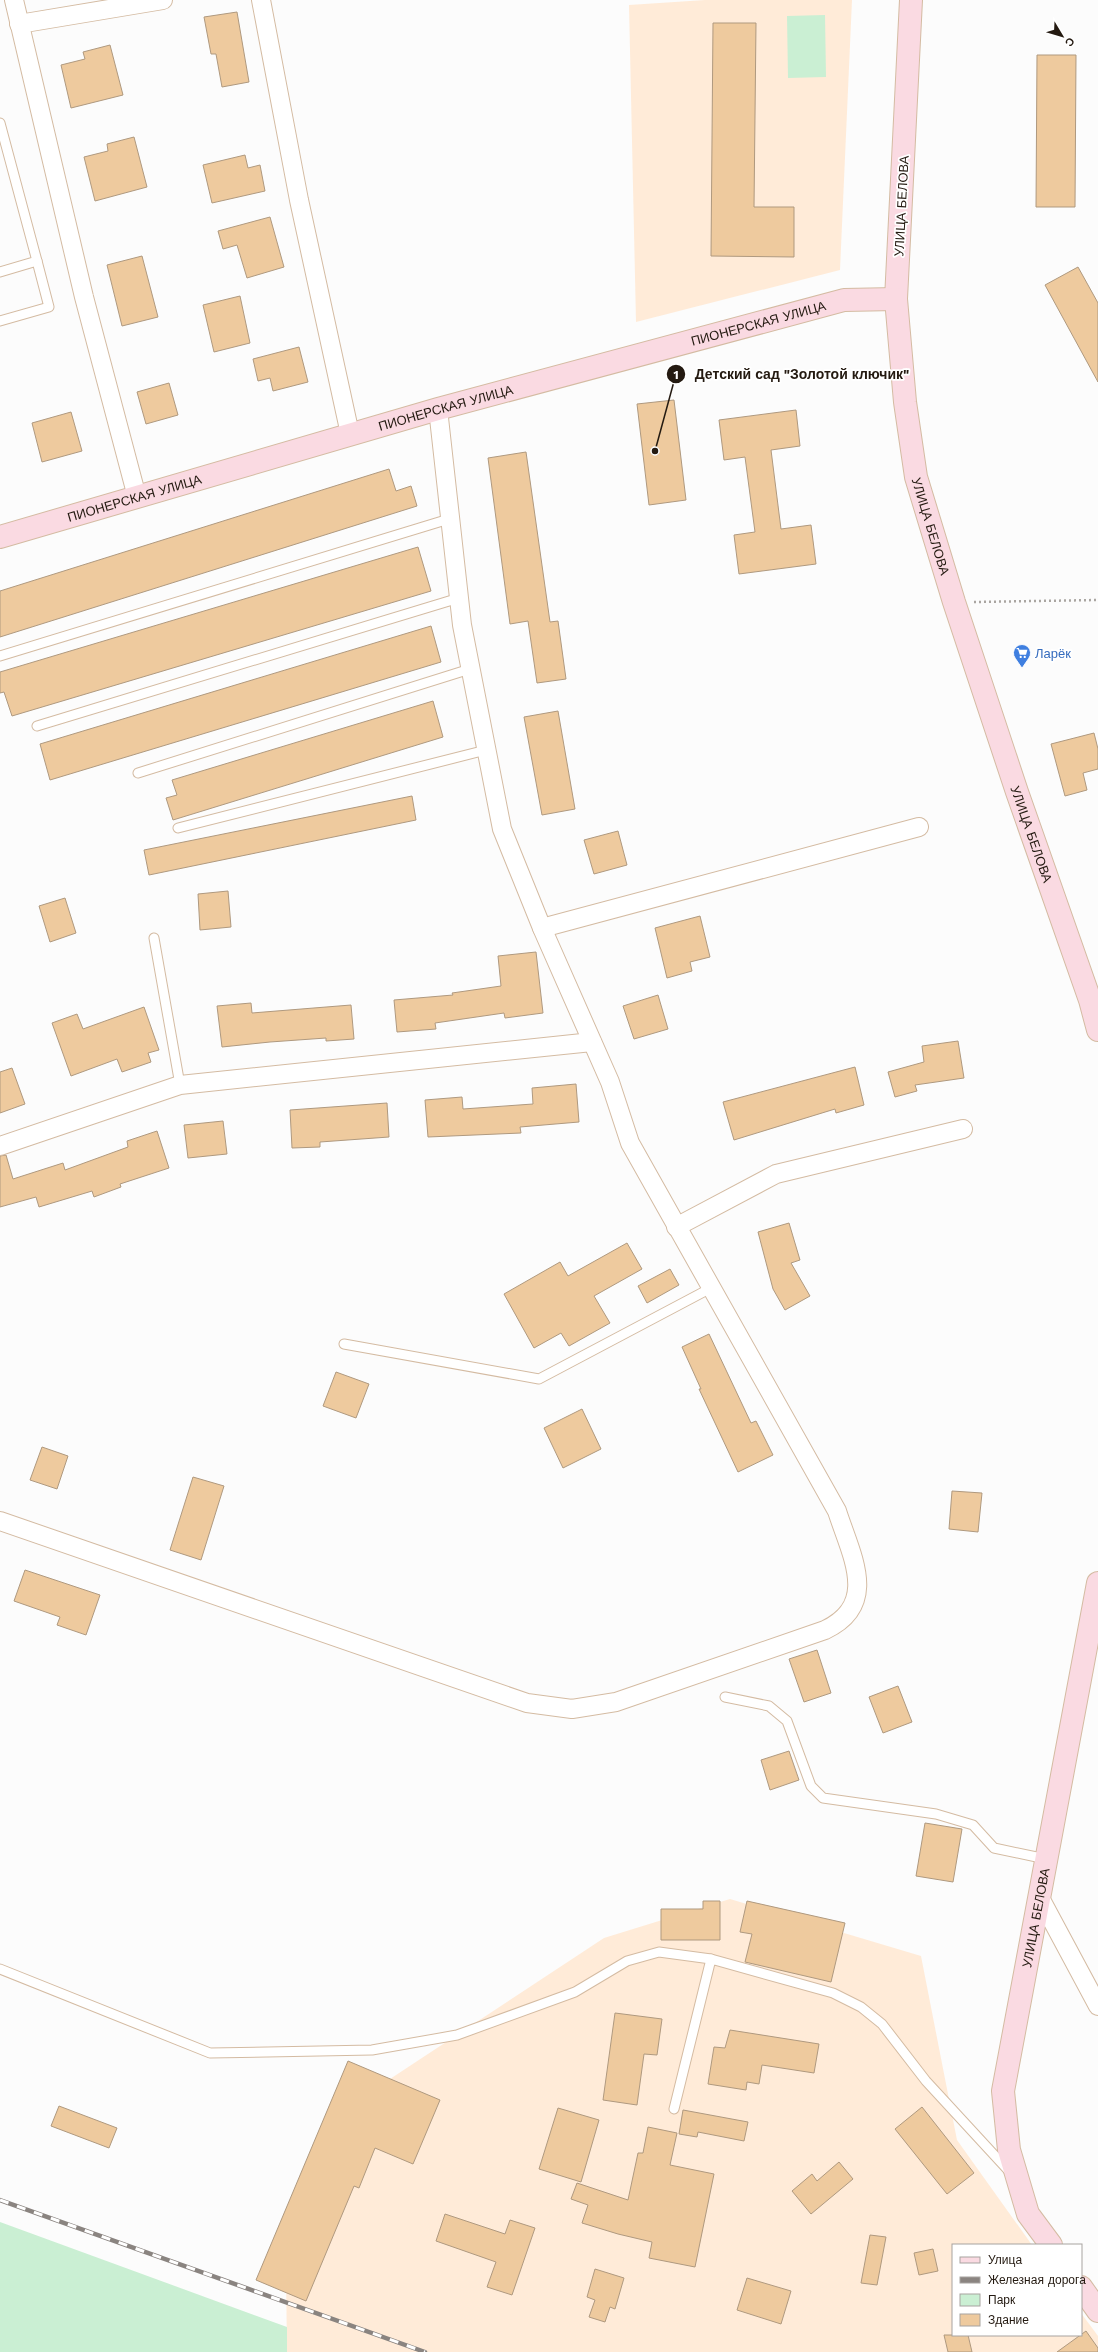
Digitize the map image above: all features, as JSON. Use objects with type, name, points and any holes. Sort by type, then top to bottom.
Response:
[{"type":"main road","name":"УЛИЦА БЕЛОВА","points":[[911,0],[896,299],[905,402],[916,477],[954,602],[1017,792],[1090,1000],[1098,1030]]},
{"type":"main road","name":"ПИОНЕРСКАЯ УЛИЦА","points":[[0,537],[438,409],[844,300],[896,299]]},
{"type":"main road","name":"УЛИЦА БЕЛОВА","points":[[1050,2244],[1028,2214],[1009,2150],[1003,2091],[1098,1583]]},
{"type":"main road","points":[[1082,2288],[1098,2311]]},
{"type":"street","points":[[14,0],[84,297],[137,497]]},
{"type":"street","points":[[19,24],[163,0]]},
{"type":"street","points":[[261,0],[299,200],[350,434]]},
{"type":"street","points":[[0,1521],[527,1703],[572,1709],[616,1702],[826,1630],[838,1624],[855,1604],[858,1591],[858,1578],[837,1511],[630,1143],[610,1082],[542,928],[502,829],[470,669],[459,598],[438,409]]},
{"type":"street","points":[[542,928],[919,827]]},
{"type":"street","points":[[0,1146],[180,1085],[592,1042]]},
{"type":"street","points":[[676,1226],[776,1174],[963,1129]]},
{"type":"street","points":[[1039,1896],[1098,2006]]},
{"type":"lane","points":[[0,123],[49,307],[0,321]]},
{"type":"lane","points":[[0,272],[37,261]]},
{"type":"lane","points":[[0,656],[450,519]]},
{"type":"lane","points":[[37,726],[459,598]]},
{"type":"lane","points":[[138,773],[470,669]]},
{"type":"lane","points":[[178,828],[486,750]]},
{"type":"lane","points":[[154,938],[180,1085]]},
{"type":"lane","points":[[344,1344],[539,1379],[711,1288]]},
{"type":"lane","points":[[725,1697],[769,1706],[787,1721],[811,1786],[823,1798],[936,1814],[974,1825],[994,1848],[1046,1859]]},
{"type":"lane","points":[[0,1969],[210,2053],[233,2053],[372,2050],[457,2035],[575,1992],[627,1961],[659,1952],[711,1959],[833,1993],[860,2007],[882,2024],[926,2081],[1019,2181]]},
{"type":"lane","points":[[674,2109],[711,1959]]},
{"type":"path","points":[[954,602],[1098,600]]},
{"type":"shaded area","points":[[705,0],[852,0],[840,270],[636,322],[629,5]]},
{"type":"shaded area","points":[[730,1899],[921,1956],[957,2140],[1031,2244],[952,2244],[952,2336],[1082,2336],[1082,2314],[1098,2336],[1098,2352],[287,2352],[286,2274],[390,2079],[604,1938]]},
{"type":"green space","points":[[825,15],[826,77],[788,78],[787,16]]},
{"type":"green space","points":[[0,2222],[287,2327],[287,2352],[0,2352]]},
{"type":"building","points":[[237,12],[249,82],[222,87],[216,54],[211,54],[204,17]]},
{"type":"building","points":[[713,23],[756,23],[754,207],[794,207],[794,257],[711,256]]},
{"type":"building","points":[[110,45],[123,95],[71,108],[61,65],[85,59],[83,52]]},
{"type":"building","points":[[1037,55],[1076,55],[1075,207],[1036,207]]},
{"type":"building","points":[[134,137],[147,187],[95,201],[84,157],[108,151],[107,144]]},
{"type":"building","points":[[245,155],[248,168],[260,165],[265,191],[212,203],[203,165]]},
{"type":"building","points":[[270,217],[284,267],[247,278],[237,245],[223,249],[218,231]]},
{"type":"building","points":[[142,256],[158,317],[122,326],[107,265]]},
{"type":"building","points":[[1078,267],[1098,303],[1098,382],[1045,285]]},
{"type":"building","points":[[240,296],[250,343],[214,352],[203,305]]},
{"type":"building","points":[[299,347],[308,382],[273,391],[270,378],[258,381],[253,359]]},
{"type":"building","points":[[169,383],[178,415],[146,424],[137,392]]},
{"type":"building","points":[[674,400],[686,500],[649,505],[637,404]]},
{"type":"building","points":[[796,410],[800,446],[771,450],[781,529],[811,525],[816,564],[739,574],[734,535],[755,532],[745,457],[724,460],[719,420]]},
{"type":"building","points":[[71,412],[82,451],[42,462],[32,423]]},
{"type":"building","points":[[526,452],[550,622],[558,621],[566,679],[537,683],[528,621],[510,624],[488,458]]},
{"type":"building","points":[[389,469],[396,491],[411,486],[417,506],[0,637],[0,591]]},
{"type":"building","points":[[418,547],[431,591],[12,716],[4,692],[0,693],[0,672]]},
{"type":"building","points":[[431,626],[441,662],[50,780],[40,744]]},
{"type":"building","points":[[433,701],[443,737],[173,820],[166,798],[177,795],[172,780]]},
{"type":"building","points":[[558,711],[575,809],[542,815],[524,717]]},
{"type":"building","points":[[1094,733],[1098,749],[1098,769],[1083,773],[1087,790],[1065,796],[1051,744]]},
{"type":"building","points":[[412,796],[416,820],[149,875],[144,850]]},
{"type":"building","points":[[618,831],[627,865],[594,874],[584,840]]},
{"type":"building","points":[[228,891],[231,927],[200,930],[198,894]]},
{"type":"building","points":[[65,898],[76,933],[50,942],[39,906]]},
{"type":"building","points":[[700,916],[710,957],[690,962],[692,971],[667,978],[655,928]]},
{"type":"building","points":[[536,952],[543,1013],[505,1018],[504,1013],[435,1023],[436,1029],[397,1032],[394,1000],[453,995],[452,993],[501,986],[498,956]]},
{"type":"building","points":[[658,995],[668,1029],[634,1039],[623,1006]]},
{"type":"building","points":[[251,1003],[252,1013],[351,1005],[354,1039],[326,1041],[326,1038],[222,1047],[217,1006]]},
{"type":"building","points":[[144,1007],[159,1050],[148,1053],[151,1062],[122,1072],[117,1059],[71,1076],[52,1023],[77,1014],[83,1029]]},
{"type":"building","points":[[958,1041],[964,1078],[915,1085],[917,1091],[895,1097],[888,1072],[924,1062],[922,1046]]},
{"type":"building","points":[[855,1067],[864,1105],[836,1113],[835,1109],[734,1140],[723,1102]]},
{"type":"building","points":[[12,1068],[25,1104],[0,1113],[0,1072]]},
{"type":"building","points":[[576,1084],[579,1122],[520,1127],[521,1133],[428,1137],[425,1100],[462,1097],[463,1109],[533,1104],[532,1088]]},
{"type":"building","points":[[387,1103],[389,1137],[320,1142],[320,1147],[292,1148],[290,1110]]},
{"type":"building","points":[[223,1121],[227,1154],[188,1158],[184,1125]]},
{"type":"building","points":[[157,1131],[169,1168],[120,1184],[121,1187],[94,1197],[92,1191],[39,1207],[36,1197],[0,1207],[0,1156],[6,1155],[13,1179],[63,1163],[65,1170],[128,1147],[127,1141]]},
{"type":"building","points":[[789,1223],[800,1260],[791,1263],[810,1296],[785,1310],[773,1289],[758,1232]]},
{"type":"building","points":[[627,1243],[642,1269],[594,1296],[610,1323],[569,1346],[561,1333],[534,1348],[504,1294],[560,1262],[568,1276]]},
{"type":"building","points":[[670,1269],[679,1285],[647,1303],[638,1286]]},
{"type":"building","points":[[709,1334],[751,1423],[756,1421],[773,1455],[738,1472],[699,1389],[701,1389],[682,1347]]},
{"type":"building","points":[[336,1372],[369,1384],[356,1418],[323,1406]]},
{"type":"building","points":[[582,1409],[601,1449],[563,1468],[544,1428]]},
{"type":"building","points":[[42,1447],[68,1456],[57,1489],[30,1480]]},
{"type":"building","points":[[193,1477],[224,1486],[201,1560],[170,1550]]},
{"type":"building","points":[[952,1491],[982,1493],[978,1532],[949,1529]]},
{"type":"building","points":[[25,1570],[100,1595],[86,1635],[57,1625],[60,1617],[14,1601]]},
{"type":"building","points":[[817,1650],[831,1693],[804,1702],[789,1659]]},
{"type":"building","points":[[898,1686],[912,1722],[883,1733],[869,1697]]},
{"type":"building","points":[[789,1751],[799,1780],[770,1790],[761,1760]]},
{"type":"building","points":[[925,1823],[962,1829],[953,1882],[916,1876]]},
{"type":"building","points":[[703,1901],[720,1901],[720,1940],[661,1940],[661,1909],[703,1909]]},
{"type":"building","points":[[747,1901],[845,1923],[831,1982],[745,1962],[752,1934],[740,1932]]},
{"type":"building","points":[[615,2013],[662,2019],[657,2055],[644,2054],[637,2105],[603,2100]]},
{"type":"building","points":[[730,2030],[819,2044],[814,2073],[762,2065],[759,2084],[747,2082],[746,2090],[708,2084],[714,2047],[725,2048]]},
{"type":"building","points":[[348,2061],[440,2100],[413,2164],[375,2148],[359,2188],[354,2186],[306,2301],[256,2280]]},
{"type":"building","points":[[59,2106],[117,2128],[109,2148],[51,2126]]},
{"type":"building","points":[[922,2107],[974,2173],[947,2194],[895,2129]]},
{"type":"building","points":[[558,2108],[599,2120],[581,2182],[539,2169]]},
{"type":"building","points":[[683,2110],[748,2122],[744,2141],[698,2132],[697,2137],[679,2134]]},
{"type":"building","points":[[648,2127],[677,2133],[670,2165],[714,2174],[695,2267],[649,2258],[652,2242],[582,2223],[588,2205],[571,2199],[577,2183],[628,2200],[638,2153],[643,2153]]},
{"type":"building","points":[[839,2162],[853,2179],[811,2214],[792,2191],[812,2174],[817,2181]]},
{"type":"building","points":[[445,2214],[505,2234],[510,2220],[535,2228],[512,2295],[487,2287],[496,2262],[436,2241]]},
{"type":"building","points":[[870,2235],[886,2237],[877,2285],[861,2283]]},
{"type":"building","points":[[933,2249],[938,2271],[919,2275],[914,2253]]},
{"type":"building","points":[[595,2269],[624,2278],[615,2309],[610,2307],[605,2322],[589,2317],[595,2300],[587,2297]]},
{"type":"building","points":[[747,2278],[791,2291],[781,2324],[737,2310]]},
{"type":"building","points":[[1086,2331],[1098,2348],[1098,2352],[1057,2352],[1079,2336],[1082,2336],[1082,2334]]},
{"type":"building","points":[[944,2335],[968,2336],[972,2352],[948,2352]]},
{"type":"railway","points":[[0,2200],[425,2352]]},
{"type":"place","name":"Детский сад \"Золотой ключик\"","points":[[655,451]]},
{"type":"place","name":"Ларёк","points":[[1022,668]]}]
